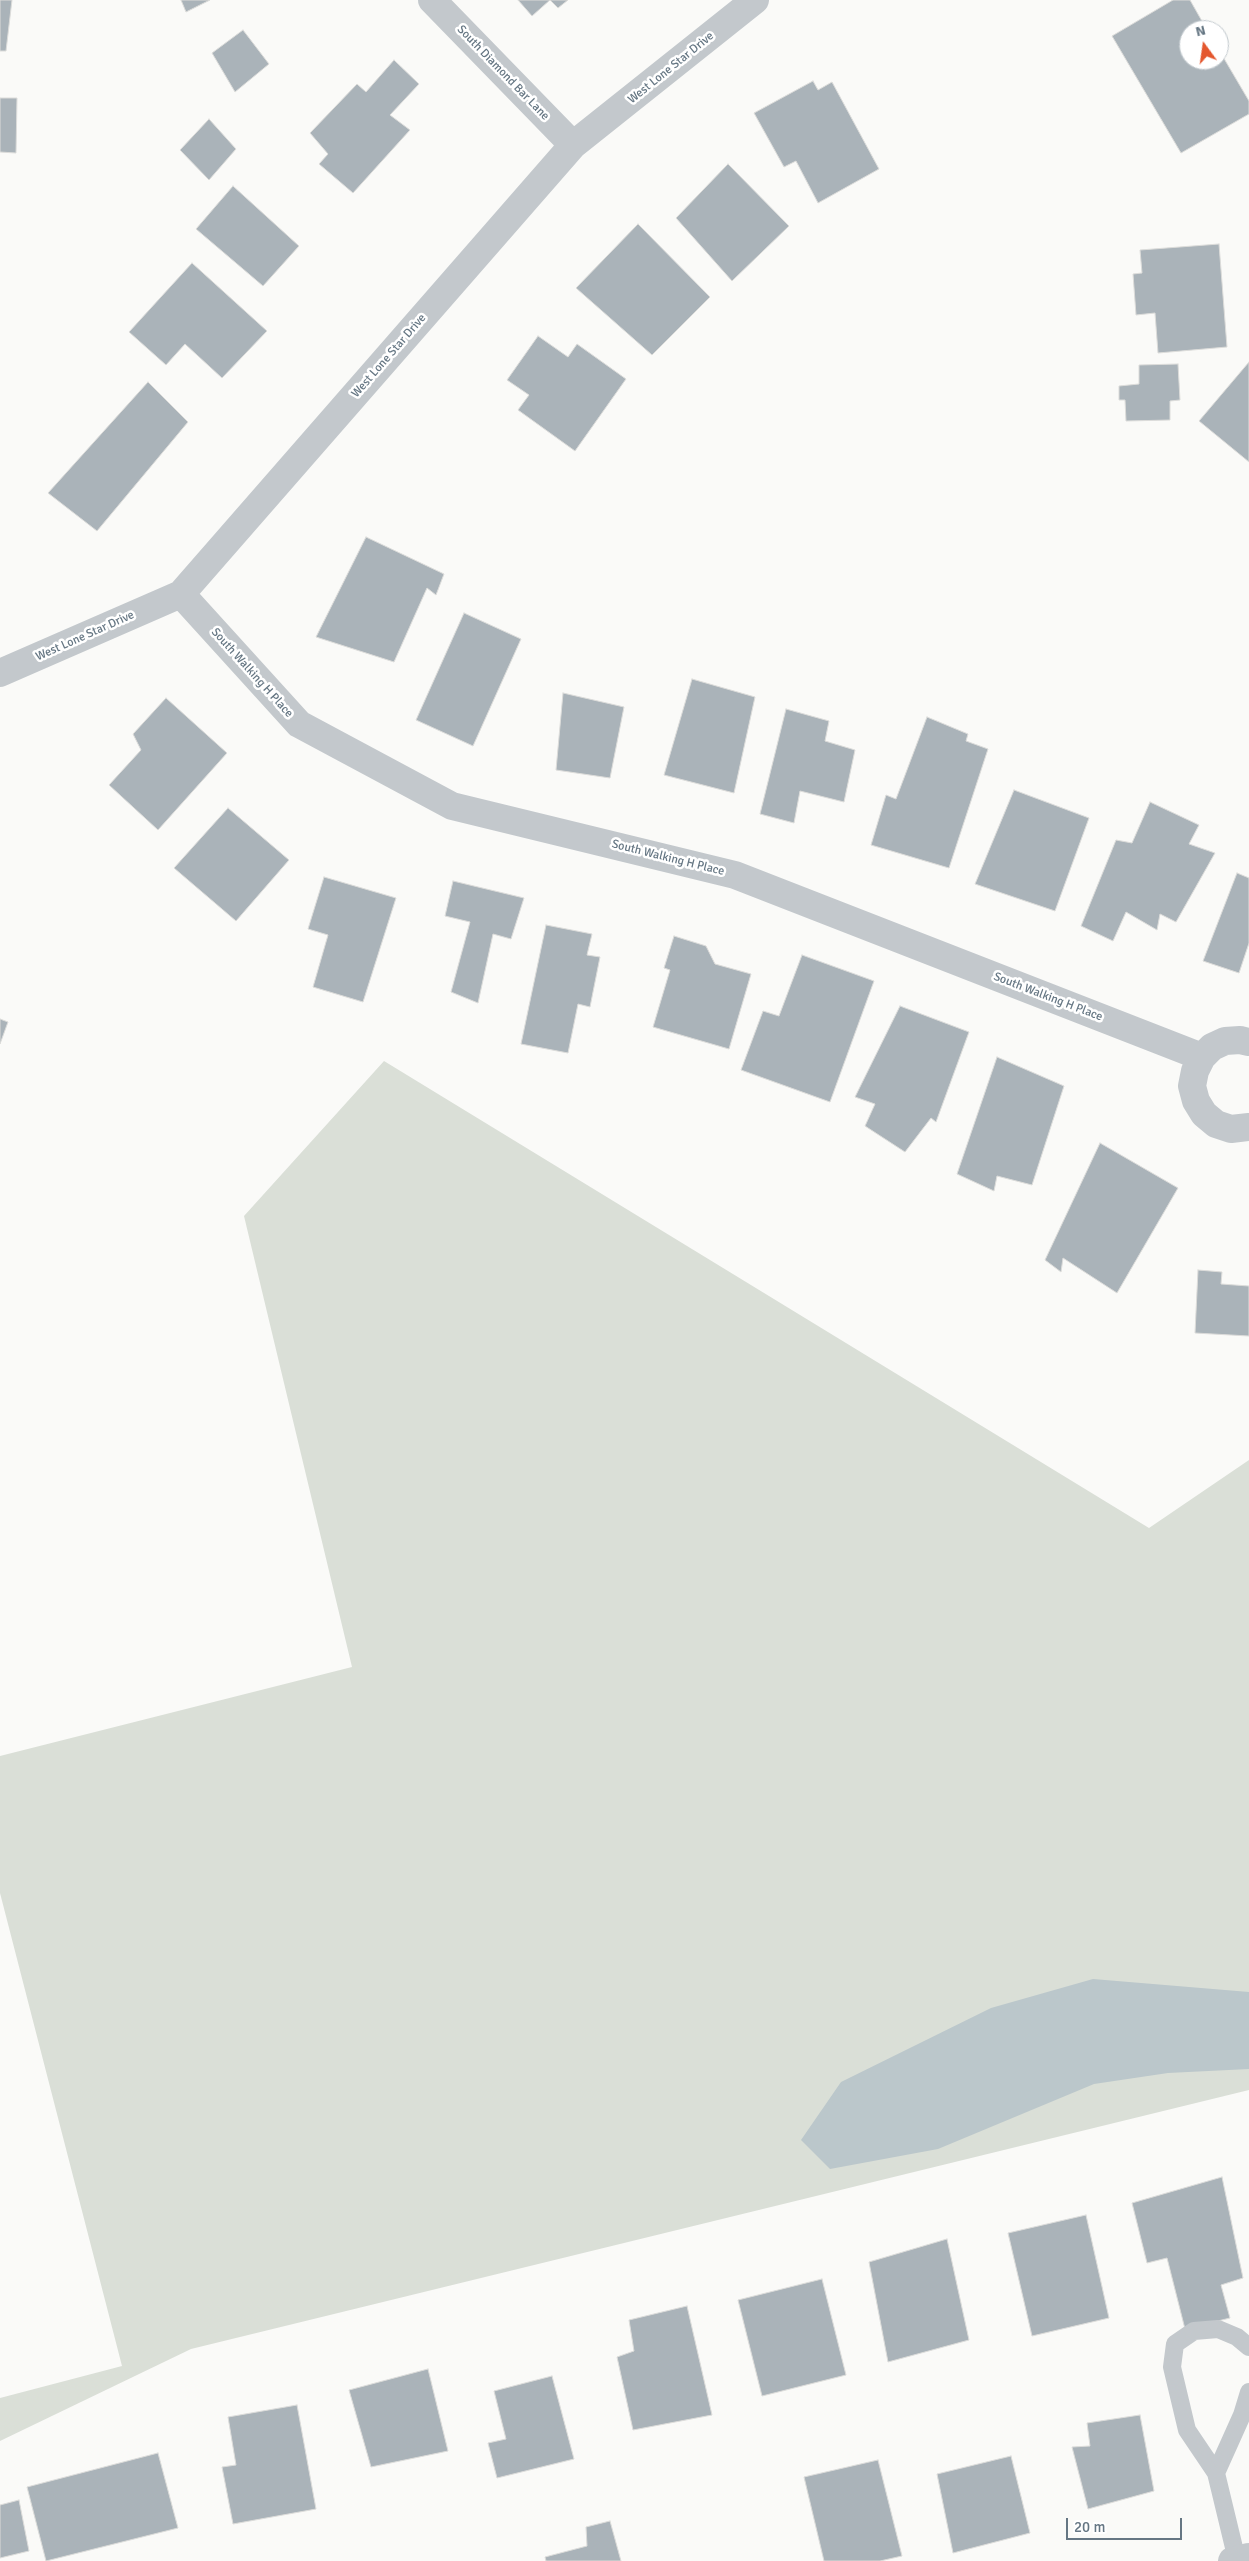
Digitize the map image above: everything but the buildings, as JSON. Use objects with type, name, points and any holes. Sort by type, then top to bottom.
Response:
[{"type":"street","name":"South Diamond Bar Lane","points":[[432,0],[573,146]]},
{"type":"street","name":"West Lone Star Drive","points":[[0,674],[181,594],[573,146],[755,0]]},
{"type":"street","name":"South Walking H Place","points":[[181,594],[298,724],[452,806],[735,875],[1202,1057]]},
{"type":"street","points":[[1249,1042],[1240,1040],[1225,1042],[1212,1047],[1202,1057],[1195,1071],[1192,1086],[1196,1101],[1204,1114],[1216,1124],[1231,1128],[1249,1127]]},
{"type":"lane","points":[[1239,2559],[1216,2473],[1187,2430],[1172,2367],[1175,2344],[1194,2331],[1218,2329],[1237,2336],[1249,2347]]},
{"type":"lane","points":[[1216,2473],[1242,2415],[1249,2392]]},
{"type":"shaded area","points":[[384,1061],[1149,1528],[1249,1460],[1249,2090],[191,2349],[0,2441],[0,2398],[122,2366],[0,1893],[0,1756],[352,1667],[244,1216]]},
{"type":"shaded area","points":[[1093,1979],[1249,1992],[1249,2069],[1168,2073],[1094,2084],[938,2149],[830,2169],[801,2140],[841,2082],[991,2008]]}]
